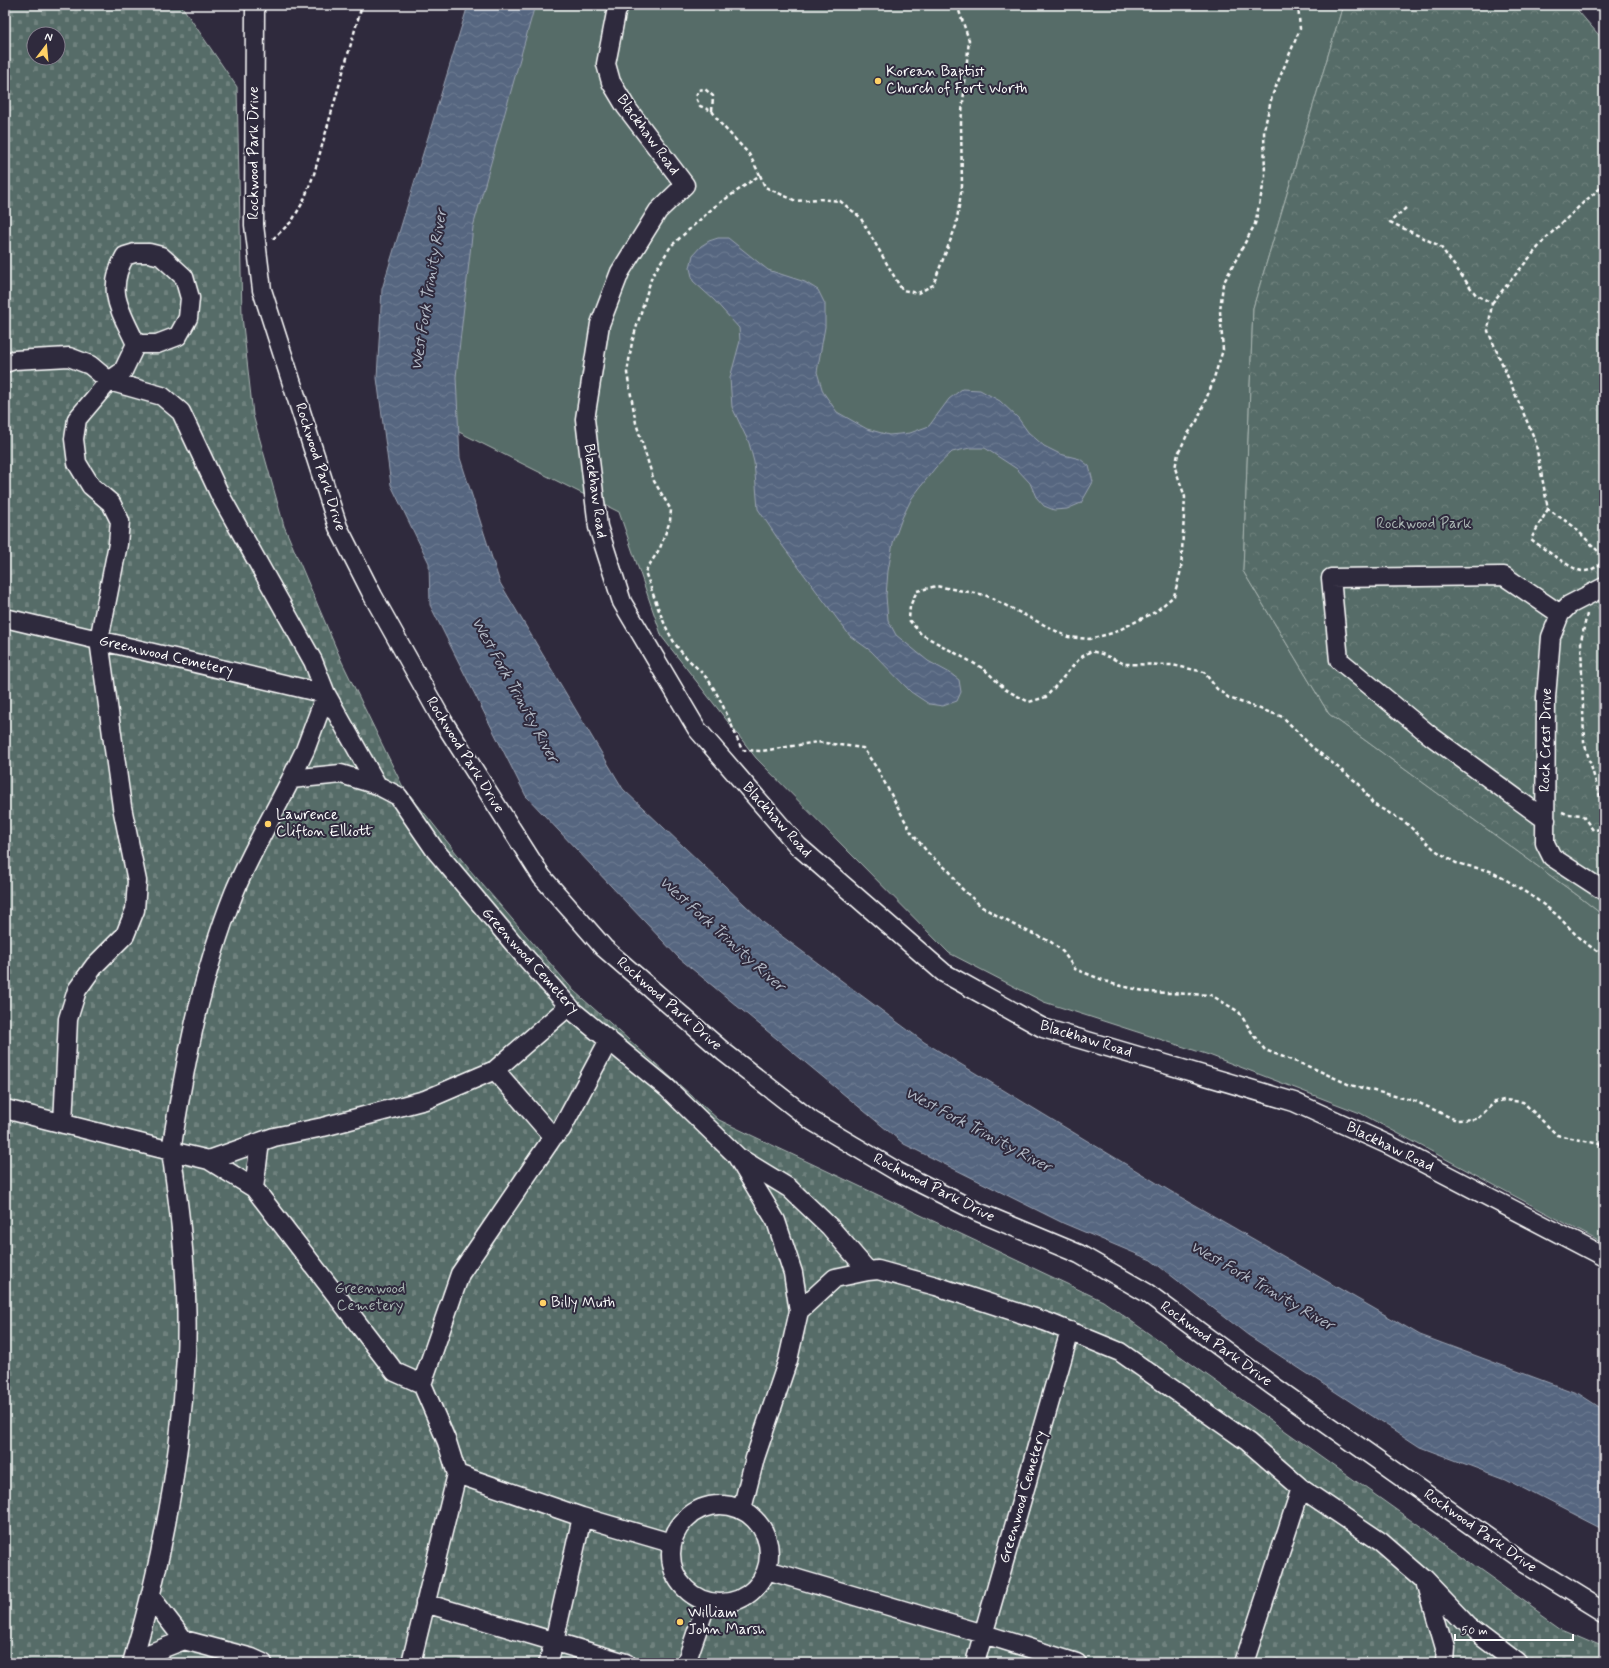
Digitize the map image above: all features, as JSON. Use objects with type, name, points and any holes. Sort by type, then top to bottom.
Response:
[{"type":"street","name":"Rockwood Park Drive","points":[[255,5],[254,225],[262,290],[338,527],[373,596],[441,718],[542,877],[604,948],[725,1053],[812,1121],[898,1172],[978,1212],[1079,1254],[1147,1293],[1273,1386],[1521,1561],[1604,1612]]},
{"type":"street","name":"Blackhaw Road","points":[[619,5],[606,64],[611,82],[626,107],[685,185],[658,211],[620,272],[600,324],[585,419],[598,527],[622,602],[697,729],[798,846],[944,973],[1043,1028],[1294,1102],[1389,1145],[1604,1257]]},
{"type":"street","points":[[135,253],[149,253],[161,256],[184,278],[190,298],[188,318],[178,336],[157,344],[136,344],[121,313],[116,297],[115,280],[125,256],[135,253]]},
{"type":"street","points":[[64,1124],[68,1019],[78,990],[95,965],[124,935],[135,910],[137,881],[122,807],[99,640],[118,544],[120,521],[111,503],[91,486],[77,463],[74,439],[77,419],[109,381],[123,370],[136,344]]},
{"type":"street","points":[[5,363],[14,360],[69,357],[90,365],[109,381],[162,396],[181,412],[198,444],[220,495],[313,662],[326,694],[377,785]]},
{"type":"street","points":[[1545,811],[1431,736],[1339,660],[1331,578],[1504,576],[1560,614]]},
{"type":"street","name":"Rock Crest Drive","points":[[1604,587],[1569,605],[1560,614],[1551,636],[1546,697],[1545,811],[1545,843],[1552,857],[1604,891]]},
{"type":"street","name":"Greenwood Cemetery","points":[[5,618],[326,694]]},
{"type":"street","points":[[132,1662],[150,1597],[167,1524],[180,1427],[186,1356],[186,1289],[182,1220],[171,1151],[185,1065],[202,993],[217,941],[234,893],[305,750],[326,694]]},
{"type":"street","name":"Greenwood Cemetery","points":[[291,779],[341,774],[377,785],[398,796],[435,850],[525,957],[574,1012],[667,1088],[736,1155],[789,1188],[830,1227],[868,1271]]},
{"type":"street","points":[[209,1160],[274,1137],[323,1127],[425,1100],[495,1070],[569,1006]]},
{"type":"street","points":[[411,1663],[457,1474],[444,1435],[422,1384],[460,1274],[553,1137],[561,1130],[609,1040]]},
{"type":"street","points":[[495,1070],[553,1137]]},
{"type":"street","points":[[5,1109],[209,1160],[254,1188],[395,1372],[422,1384]]},
{"type":"street","points":[[254,1188],[260,1142]]},
{"type":"street","name":"Greenwood Cemetery","points":[[736,1155],[776,1220],[793,1273],[799,1311],[788,1360],[755,1458],[742,1509]]},
{"type":"street","points":[[799,1311],[835,1278],[878,1270],[936,1286],[1047,1322],[1120,1352],[1248,1442],[1301,1488],[1381,1542],[1426,1581],[1470,1626],[1518,1663]]},
{"type":"street","name":"Greenwood Cemetery","points":[[975,1663],[1070,1331]]},
{"type":"street","points":[[457,1474],[582,1517],[671,1543]]},
{"type":"street","points":[[1244,1663],[1301,1488]]},
{"type":"street","points":[[720,1504],[742,1509],[758,1521],[766,1535],[770,1550],[767,1570],[759,1584],[743,1598],[726,1603],[706,1602],[694,1596],[682,1586],[673,1571],[671,1562],[671,1543],[678,1526],[696,1510],[720,1504]]},
{"type":"street","points":[[548,1663],[582,1517]]},
{"type":"street","points":[[767,1570],[1077,1663]]},
{"type":"street","points":[[1426,1581],[1445,1648],[1444,1663]]},
{"type":"street","points":[[150,1597],[184,1640],[252,1658],[263,1663]]},
{"type":"street","points":[[686,1663],[706,1602]]},
{"type":"street","points":[[425,1603],[626,1663]]},
{"type":"street","points":[[132,1662],[184,1640]]},
{"type":"path","points":[[257,253],[292,221],[303,202],[314,174],[362,5]]},
{"type":"path","points":[[712,111],[713,96],[705,89],[698,90],[696,98],[700,106],[712,111],[720,123],[749,154],[765,187],[796,201],[819,199],[840,201],[860,217],[902,290],[918,293],[933,285],[956,226],[962,186],[961,123],[969,40],[957,5]]},
{"type":"path","points":[[1298,5],[1300,29],[1272,96],[1264,130],[1265,177],[1255,224],[1224,284],[1220,311],[1223,350],[1211,387],[1197,421],[1187,435],[1178,454],[1176,468],[1184,497],[1181,570],[1174,596],[1155,612],[1113,633],[1089,639],[1068,637],[985,595],[936,586],[917,591],[910,606],[909,620],[921,634],[984,669],[1006,690],[1029,702],[1046,697],[1080,658],[1091,652],[1102,654],[1125,664],[1172,665],[1204,672],[1217,689],[1229,698],[1283,717],[1312,748],[1359,784],[1373,804],[1405,822],[1435,850],[1456,863],[1490,871],[1508,881],[1536,899],[1557,916],[1581,940],[1604,956]]},
{"type":"path","points":[[760,175],[714,207],[671,246],[652,276],[632,342],[627,373],[636,422],[654,481],[671,510],[670,521],[660,548],[645,572],[661,616],[674,643],[695,668],[708,680],[722,704],[742,750],[762,751],[818,742],[863,748],[878,770],[911,832],[929,854],[950,872],[960,887],[982,907],[1014,925],[1051,942],[1063,952],[1075,969],[1113,984],[1148,992],[1211,995],[1239,1012],[1265,1050],[1350,1084],[1415,1101],[1456,1120],[1477,1119],[1495,1102],[1504,1100],[1524,1102],[1558,1135],[1604,1145]]},
{"type":"path","points":[[1604,185],[1545,239],[1492,303],[1488,330],[1535,440],[1548,508],[1531,539],[1581,571],[1595,568],[1604,561]]},
{"type":"path","points":[[1406,208],[1390,222],[1440,246],[1476,295],[1492,303]]},
{"type":"path","points":[[1548,508],[1572,526],[1604,556]]},
{"type":"path","points":[[1588,611],[1581,641],[1584,742],[1604,810]]},
{"type":"path","points":[[1545,811],[1582,815],[1593,830],[1604,829]]},
{"type":"green space","name":"Greenwood Cemetery","points":[[5,5],[181,5],[237,87],[242,316],[253,415],[284,526],[342,662],[402,785],[469,869],[574,991],[719,1120],[1103,1301],[1562,1628],[1604,1646],[1604,1663],[5,1663]]},
{"type":"green space","points":[[529,5],[1343,5],[1253,308],[1243,571],[1329,714],[1604,916],[1604,1244],[1360,1113],[1209,1055],[1044,1002],[949,953],[756,758],[662,637],[619,512],[451,428],[445,304]]},
{"type":"green space","name":"Rockwood Park","points":[[1343,5],[1573,5],[1604,41],[1604,916],[1329,714],[1243,571],[1253,308]]},
{"type":"water","name":"West Fork Trinity River","points":[[468,5],[535,5],[473,227],[456,377],[460,458],[500,583],[623,789],[764,923],[924,1042],[1170,1191],[1420,1335],[1579,1394],[1604,1410],[1604,1530],[1505,1479],[1420,1447],[1248,1335],[1151,1260],[1063,1223],[904,1144],[679,958],[526,796],[430,605],[429,563],[391,485],[377,378],[382,289]]},
{"type":"water","points":[[718,238],[728,238],[768,270],[805,282],[818,290],[825,304],[825,327],[817,372],[823,392],[837,412],[867,429],[889,435],[910,433],[929,426],[949,399],[962,389],[980,390],[1000,401],[1018,418],[1028,432],[1044,446],[1060,454],[1080,459],[1089,466],[1093,482],[1081,503],[1067,509],[1054,510],[1044,506],[1036,497],[1030,483],[1017,469],[985,448],[970,448],[952,452],[935,468],[912,498],[902,518],[893,543],[888,571],[886,596],[888,620],[896,635],[928,661],[950,673],[959,680],[961,692],[957,701],[943,706],[929,704],[911,692],[871,651],[850,636],[782,545],[758,509],[754,462],[749,443],[732,407],[730,378],[740,341],[739,328],[714,300],[693,281],[690,268],[693,255],[701,246]]},
{"type":"place","name":"Korean Baptist Church of Fort Worth","points":[[878,81]]},
{"type":"place","name":"Lawrence Clifton Elliott","points":[[268,824]]},
{"type":"place","name":"Billy Muth","points":[[543,1303]]},
{"type":"place","name":"William John Marsh","points":[[680,1622]]}]
